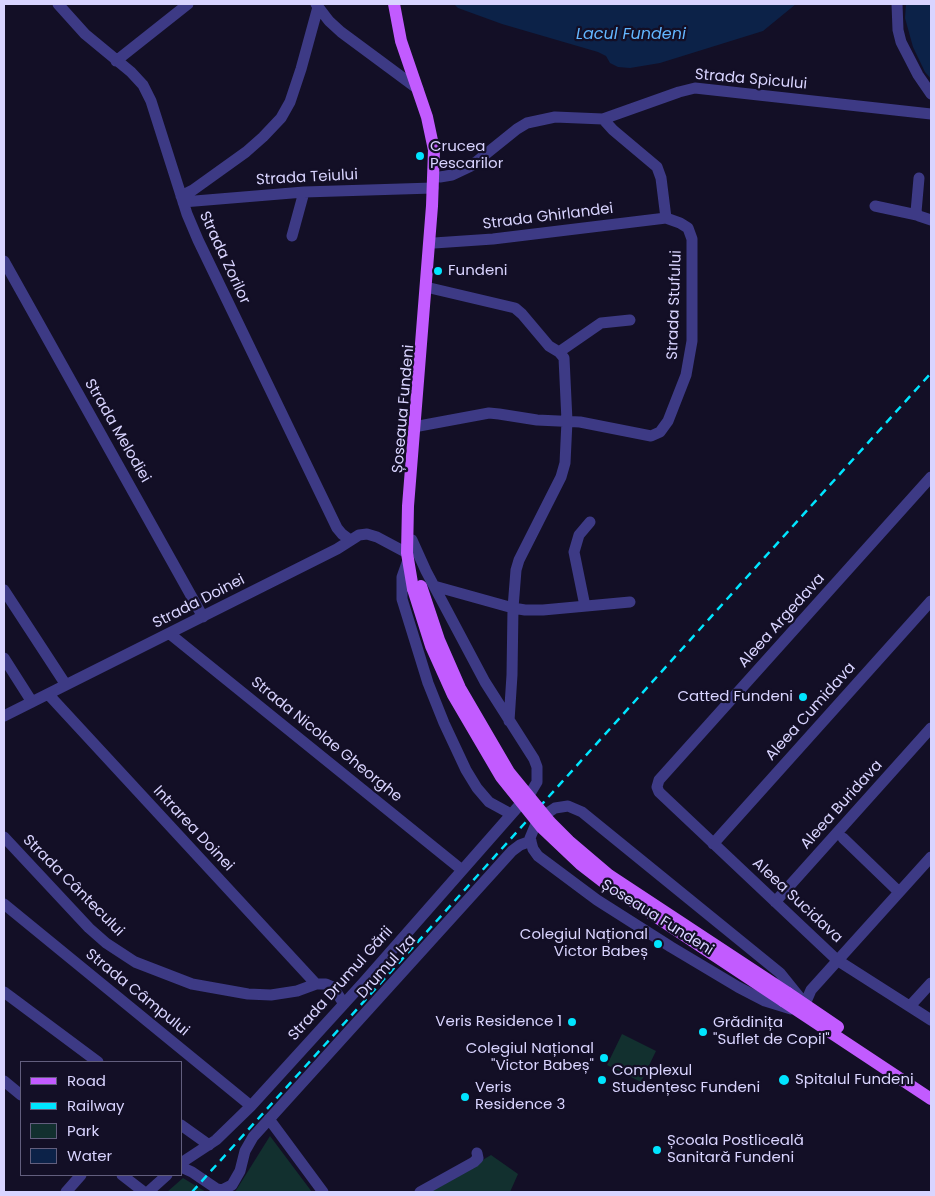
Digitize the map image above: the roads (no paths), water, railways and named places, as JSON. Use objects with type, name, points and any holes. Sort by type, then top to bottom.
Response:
[{"type":"main road","name":"Șoseaua Fundeni","points":[[394,4],[401,40],[432,137],[436,183],[434,243],[414,492],[412,540],[414,558],[439,640],[460,688],[509,772],[550,822],[575,847],[609,875],[785,997],[931,1090]]},
{"type":"main road","name":"Șoseaua Fundeni","points":[[400,4],[406,38],[436,128],[439,148],[409,485],[407,556],[423,587]]},
{"type":"main road","name":"Șoseaua Fundeni","points":[[802,1008],[931,1099]]},
{"type":"street","name":"Strada Zorilor","points":[[58,4],[85,34],[138,79],[147,93],[182,199],[203,252],[338,528],[350,540]]},
{"type":"street","points":[[897,4],[898,30],[901,42],[918,75],[931,94]]},
{"type":"street","points":[[116,61],[182,6]]},
{"type":"street","points":[[317,6],[341,32],[418,89]]},
{"type":"street","points":[[182,199],[246,152],[281,118],[290,102],[301,69],[317,6]]},
{"type":"street","name":"Strada Spicului","points":[[436,183],[470,166],[527,123],[555,117],[603,119],[695,88],[931,114]]},
{"type":"street","points":[[603,119],[613,130],[657,167],[661,178],[666,218]]},
{"type":"street","points":[[917,215],[919,178]]},
{"type":"street","name":"Strada Teiului","points":[[182,199],[436,183]]},
{"type":"street","points":[[292,236],[304,192]]},
{"type":"street","points":[[875,206],[931,220]]},
{"type":"street","name":"Strada Ghirlandei","points":[[434,243],[493,239],[666,218]]},
{"type":"street","name":"Strada Stufului","points":[[567,421],[600,425],[651,436],[660,432],[668,421],[686,375],[690,359],[692,340],[692,239],[691,233],[684,224],[666,218]]},
{"type":"street","name":"Strada Melodiei","points":[[4,261],[203,617]]},
{"type":"street","points":[[430,288],[514,308],[522,314],[548,346],[559,352],[564,358],[567,421],[564,471],[519,560],[516,570],[509,721]]},
{"type":"street","points":[[559,352],[602,323],[630,320]]},
{"type":"street","points":[[419,426],[489,413],[507,414],[537,420],[567,421]]},
{"type":"street","name":"Aleea Argedava","points":[[657,786],[659,780],[931,477]]},
{"type":"street","points":[[585,606],[574,552],[579,535],[590,522]]},
{"type":"street","name":"Strada Doinei","points":[[4,716],[170,634],[362,534],[372,535],[388,541],[407,556]]},
{"type":"street","name":"Șoseaua Fundeni","points":[[407,556],[402,577],[402,599],[420,660],[440,715],[460,758],[477,788],[489,802],[511,814],[534,787],[538,775],[534,759],[423,587]]},
{"type":"street","points":[[423,587],[513,608],[543,610],[630,602]]},
{"type":"street","points":[[4,590],[66,685]]},
{"type":"street","name":"Aleea Cumidava","points":[[713,844],[931,601]]},
{"type":"street","name":"Strada Nicolae Gheorghe","points":[[170,634],[462,870]]},
{"type":"street","points":[[4,658],[32,702]]},
{"type":"street","name":"Intrarea Doinei","points":[[48,694],[316,984]]},
{"type":"street","name":"Aleea Buridava","points":[[775,902],[931,728]]},
{"type":"street","name":"Aleea Sucidava","points":[[657,786],[658,792],[837,960],[931,1020]]},
{"type":"street","name":"Șoseaua Fundeni","points":[[568,806],[582,812],[780,973],[802,1008],[765,1000],[745,990],[597,900],[543,861],[533,849],[531,841],[531,834],[535,826],[555,808],[568,806]]},
{"type":"street","name":"Strada Drumul Gării","points":[[182,1162],[225,1133],[251,1106],[344,1004],[511,814]]},
{"type":"street","name":"Strada Cântecului","points":[[4,837],[90,928],[106,943],[135,962],[192,984],[248,994],[297,991],[316,984]]},
{"type":"street","points":[[843,838],[899,892]]},
{"type":"street","name":"Drumul Iza","points":[[182,1167],[217,1189],[227,1189],[236,1180],[250,1143],[269,1119],[512,850],[520,844],[531,841]]},
{"type":"street","points":[[802,1008],[812,990],[837,960],[931,857]]},
{"type":"street","name":"Strada Câmpului","points":[[4,904],[251,1106]]},
{"type":"street","points":[[910,1006],[931,983]]},
{"type":"street","points":[[316,984],[326,984],[333,987],[344,1004]]},
{"type":"street","points":[[4,992],[97,1061]]},
{"type":"street","points":[[4,1081],[20,1094]]},
{"type":"street","points":[[269,1119],[323,1192]]},
{"type":"street","points":[[182,1126],[209,1145]]},
{"type":"street","points":[[420,1192],[474,1162],[478,1158],[477,1153]]},
{"type":"street","points":[[66,1192],[80,1176]]},
{"type":"street","points":[[123,1176],[146,1192],[166,1176]]},
{"type":"water","name":"Lacul Fundeni","points":[[454,4],[796,4],[763,31],[660,63],[630,68],[618,67],[610,63],[606,56],[598,52],[502,24],[458,8]]},
{"type":"water","points":[[906,4],[931,4],[931,79],[925,72],[913,47],[905,18]]},
{"type":"railway","points":[[192,1192],[931,373]]},
{"type":"place","name":"Crucea Pescarilor","points":[[420,156]]},
{"type":"place","name":"Fundeni","points":[[438,271]]},
{"type":"place","name":"Catted Fundeni","points":[[803,697]]},
{"type":"place","name":"Colegiul Național Victor Babeș","points":[[658,944]]},
{"type":"place","name":"Veris Residence 1","points":[[572,1022]]},
{"type":"place","name":"Grădinița \"Suflet de Copil\"","points":[[703,1032]]},
{"type":"place","name":"Colegiul Național \"Victor Babeș\"","points":[[604,1058]]},
{"type":"place","name":"Complexul Studențesc Fundeni","points":[[602,1080]]},
{"type":"place","name":"Spitalul Fundeni","points":[[784,1080]]},
{"type":"place","name":"Veris Residence 3","points":[[465,1097]]},
{"type":"place","name":"Școala Postliceală Sanitară Fundeni","points":[[657,1150]]}]
